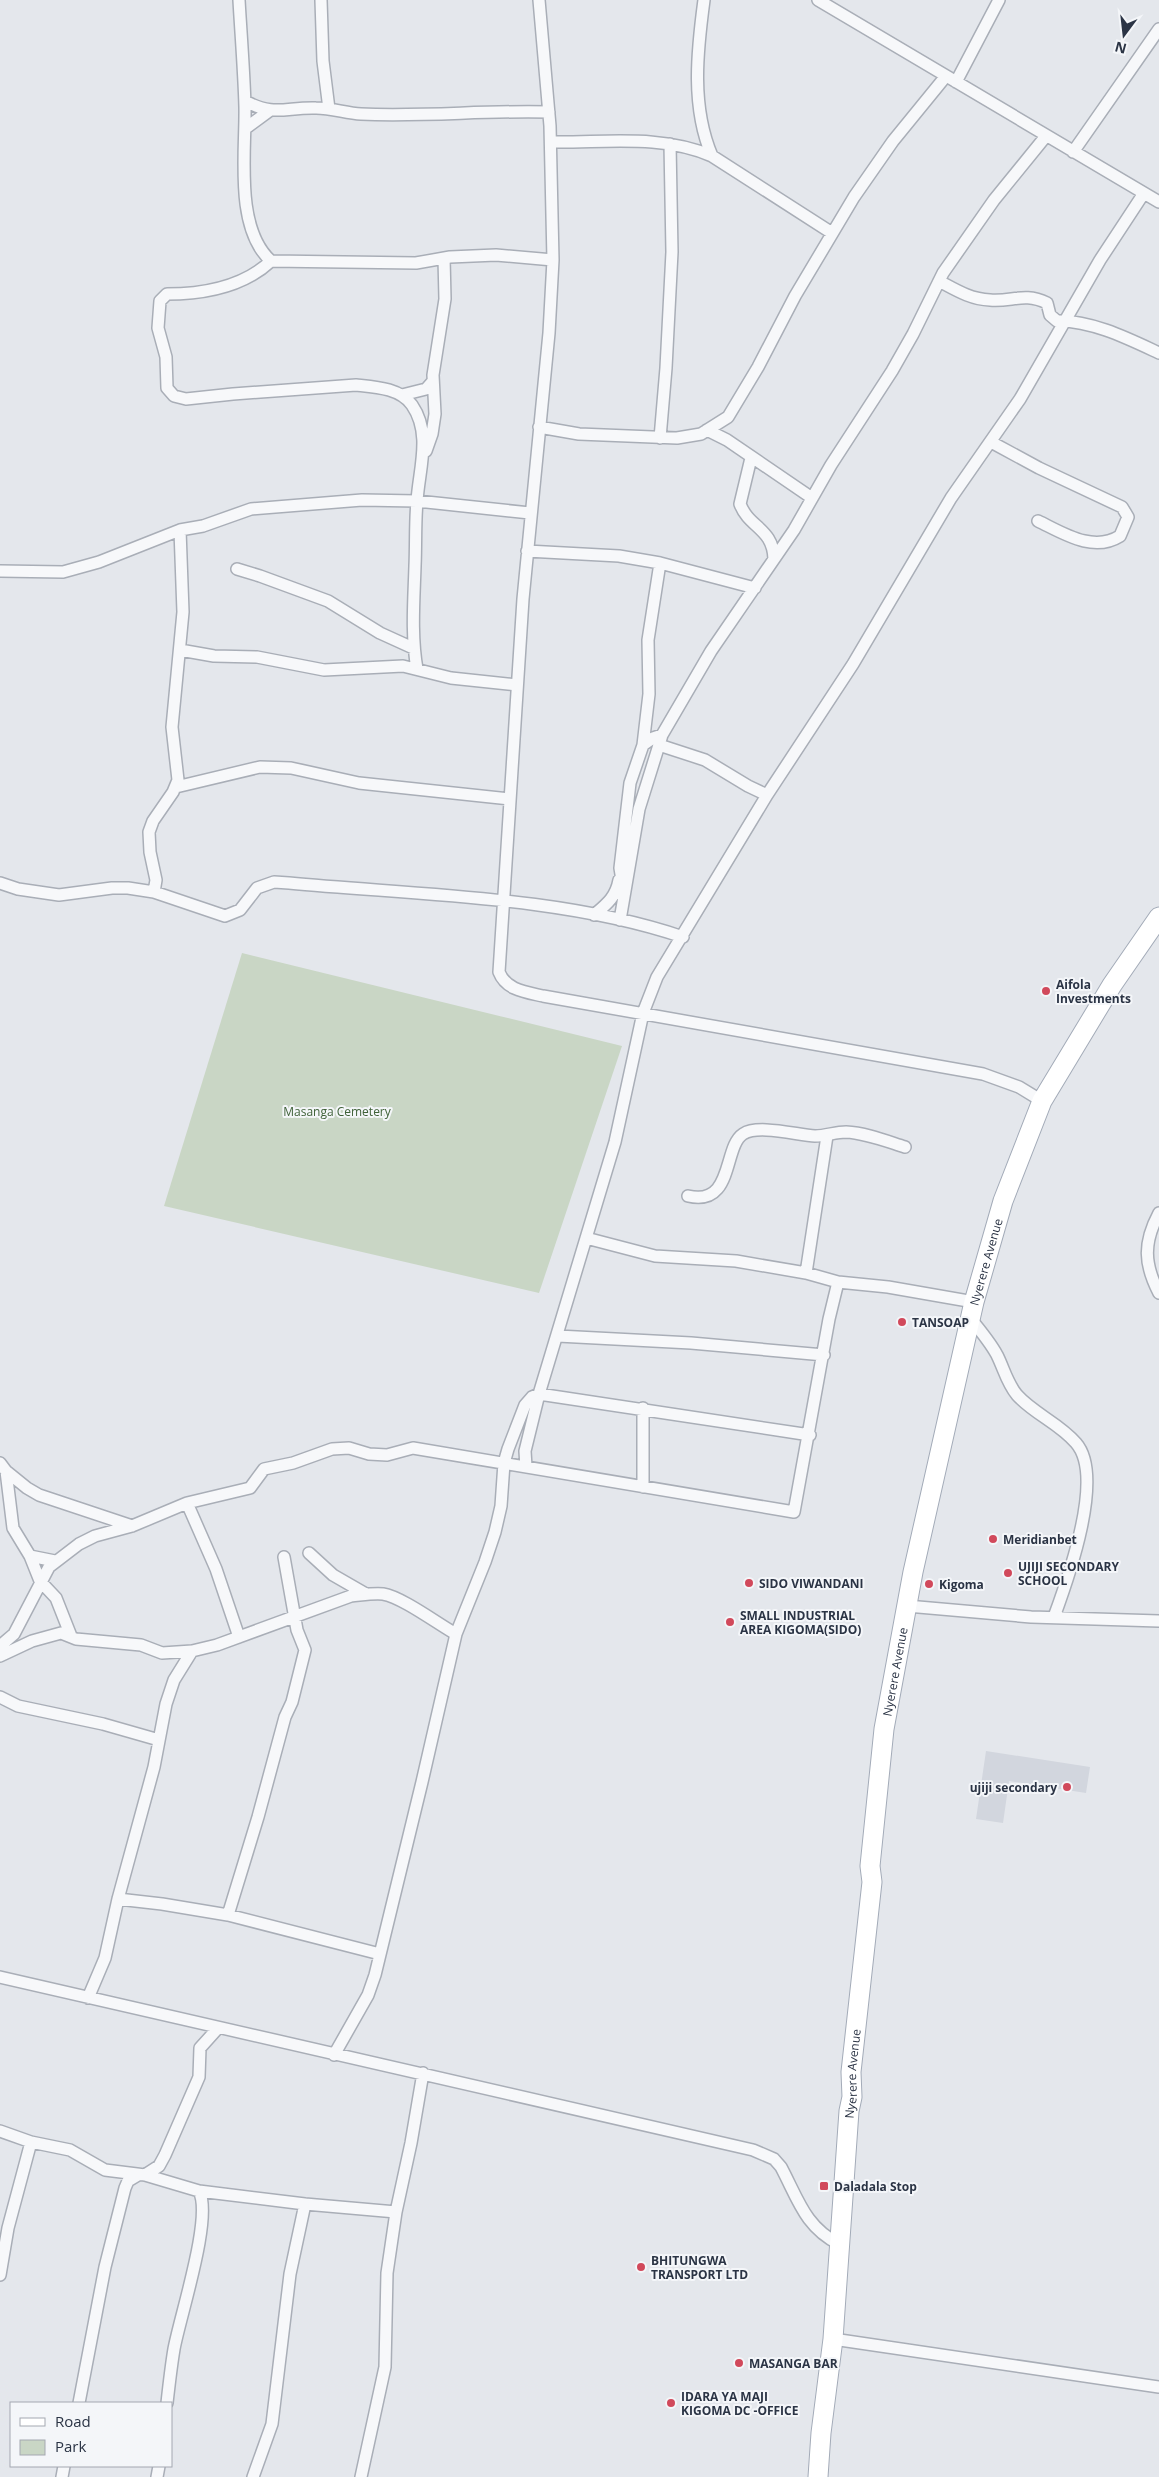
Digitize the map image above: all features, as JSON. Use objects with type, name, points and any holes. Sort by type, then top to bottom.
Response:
[{"type":"main road","name":"Nyerere Avenue","points":[[818,2477],[821,2433],[833,2339],[852,2097],[851,2072],[872,1882],[870,1866],[878,1780],[884,1729],[913,1572],[972,1310],[1004,1201],[1042,1101],[1112,985],[1159,917]]},
{"type":"street","points":[[239,0],[246,128],[243,172],[246,201],[254,236],[271,260]]},
{"type":"street","points":[[321,0],[323,61],[330,109]]},
{"type":"street","points":[[539,0],[551,142],[553,260],[549,333],[530,513],[517,685],[502,902],[499,972],[502,982],[510,987],[534,994],[983,1074],[1019,1087],[1042,1101]]},
{"type":"street","points":[[704,0],[698,42],[699,118],[704,138],[712,156]]},
{"type":"street","points":[[818,0],[831,3],[951,79],[1159,202]]},
{"type":"street","points":[[539,427],[578,434],[677,438],[707,430],[728,417],[832,233],[893,141],[951,79],[999,0]]},
{"type":"street","points":[[1073,152],[1159,29]]},
{"type":"street","points":[[245,101],[269,111],[314,108],[351,113],[412,115],[549,112]]},
{"type":"street","points":[[246,128],[269,111]]},
{"type":"street","points":[[620,920],[639,809],[661,740],[711,651],[774,559],[900,357],[939,281],[994,200],[1046,136]]},
{"type":"street","points":[[551,142],[614,140],[670,144],[697,150],[712,156],[832,233]]},
{"type":"street","points":[[660,438],[672,252],[670,144]]},
{"type":"street","points":[[526,1466],[525,1451],[539,1394],[615,1142],[642,1013],[658,978],[767,795],[853,664],[951,498],[1020,400],[1100,260],[1144,193]]},
{"type":"street","points":[[417,669],[413,648],[417,501],[423,458],[423,440],[418,418],[411,404],[402,395],[376,387],[356,385],[186,399],[174,396],[167,388],[166,358],[158,328],[159,306],[163,296],[167,294],[208,290],[231,284],[250,277],[271,260],[416,263],[444,258],[496,255],[553,260]]},
{"type":"street","points":[[423,458],[432,434],[434,414],[433,381],[445,299],[444,258]]},
{"type":"street","points":[[939,281],[967,296],[979,299],[1000,300],[1022,297],[1038,299],[1047,304],[1050,316],[1057,321],[1066,321],[1122,337],[1159,353]]},
{"type":"street","points":[[402,395],[426,389],[433,381]]},
{"type":"street","points":[[707,430],[727,440],[812,498]]},
{"type":"street","points":[[991,442],[1039,468],[1122,507],[1128,517],[1120,536],[1108,543],[1076,540],[1038,521]]},
{"type":"street","points":[[751,458],[740,504],[746,516],[765,533],[774,545],[774,559]]},
{"type":"street","points":[[0,571],[63,572],[99,562],[180,530],[203,526],[251,509],[362,500],[417,501],[530,513]]},
{"type":"street","points":[[154,892],[156,880],[150,852],[149,832],[152,821],[176,787],[178,770],[172,727],[176,670],[180,650],[183,583],[180,530]]},
{"type":"street","points":[[527,552],[619,556],[660,563],[755,588]]},
{"type":"street","points":[[594,915],[610,902],[616,893],[620,876],[630,783],[643,745],[649,694],[648,640],[660,563]]},
{"type":"street","points":[[237,569],[328,601],[380,633],[413,648]]},
{"type":"street","points":[[180,650],[214,656],[256,657],[324,670],[338,671],[386,665],[417,669],[451,678],[517,685]]},
{"type":"street","points":[[643,745],[653,738],[661,740],[704,760],[767,795]]},
{"type":"street","points":[[176,787],[260,768],[291,768],[359,783],[510,799]]},
{"type":"street","points":[[620,876],[624,892]]},
{"type":"street","points":[[0,883],[18,889],[59,895],[112,888],[154,892],[224,916],[240,910],[257,888],[274,882],[502,902],[620,920],[654,927],[683,937]]},
{"type":"street","points":[[688,1196],[701,1197],[716,1190],[726,1176],[739,1137],[744,1134],[765,1130],[827,1136],[846,1132],[906,1147]]},
{"type":"street","points":[[806,1273],[827,1136]]},
{"type":"street","points":[[1159,1214],[1149,1240],[1148,1260],[1152,1279],[1159,1293]]},
{"type":"street","points":[[586,1238],[655,1256],[736,1261],[806,1273],[838,1282],[888,1287],[972,1310],[1014,1391],[1024,1403],[1069,1435],[1077,1444],[1086,1460],[1086,1508],[1065,1588],[1054,1617]]},
{"type":"street","points":[[0,1646],[14,1634],[40,1581],[55,1561],[79,1544],[95,1536],[132,1526],[187,1503],[250,1488],[264,1469],[294,1462],[332,1448],[349,1448],[369,1454],[387,1456],[414,1448],[526,1466],[601,1482],[643,1487],[794,1512],[810,1435],[829,1319],[838,1282]]},
{"type":"street","points":[[558,1336],[691,1343],[824,1355]]},
{"type":"street","points":[[334,2055],[368,1995],[380,1954],[420,1791],[456,1634],[495,1532],[501,1506],[504,1463],[525,1405],[532,1397],[539,1394],[643,1408],[810,1435]]},
{"type":"street","points":[[643,1408],[643,1487]]},
{"type":"street","points":[[3,1467],[27,1488],[39,1495],[132,1526]]},
{"type":"street","points":[[3,1467],[13,1528],[30,1556],[40,1581],[56,1598],[70,1636]]},
{"type":"street","points":[[187,1503],[216,1569],[239,1637]]},
{"type":"street","points":[[309,1553],[333,1576],[366,1594]]},
{"type":"street","points":[[30,1556],[55,1561]]},
{"type":"street","points":[[228,1915],[258,1817],[285,1717],[300,1676],[305,1650],[297,1630],[284,1557]]},
{"type":"street","points":[[0,1656],[32,1640],[61,1633],[76,1639],[141,1645],[162,1653],[192,1651],[239,1637],[295,1615],[352,1596],[366,1594],[384,1594],[398,1600],[456,1634]]},
{"type":"street","points":[[908,1606],[1054,1617],[1159,1621]]},
{"type":"street","points":[[88,1998],[105,1958],[118,1899],[154,1767],[166,1704],[174,1680],[192,1651]]},
{"type":"street","points":[[0,1697],[18,1706],[94,1722],[160,1740]]},
{"type":"street","points":[[118,1899],[228,1915],[380,1954]]},
{"type":"street","points":[[0,1977],[334,2055],[620,2117],[764,2154],[774,2159],[780,2167],[808,2221],[818,2231],[839,2244]]},
{"type":"street","points":[[79,2402],[104,2267],[125,2188],[128,2181],[159,2166],[199,2077],[200,2048],[218,2028]]},
{"type":"street","points":[[361,2477],[385,2367],[386,2289],[396,2212],[423,2073]]},
{"type":"street","points":[[0,2131],[30,2142],[81,2154],[105,2170],[142,2175],[199,2191],[305,2204],[396,2212]]},
{"type":"street","points":[[0,2275],[6,2235],[30,2142]]},
{"type":"street","points":[[167,2402],[174,2349],[202,2223],[203,2199],[199,2191]]},
{"type":"street","points":[[254,2477],[272,2424],[290,2274],[305,2204]]},
{"type":"street","points":[[833,2339],[1159,2387]]},
{"type":"shaded area","name":"ujiji secondary","points":[[986,1751],[1090,1767],[1086,1793],[1009,1781],[1003,1823],[976,1819]]},
{"type":"green space","name":"Masanga Cemetery","points":[[242,953],[622,1046],[539,1293],[164,1206]]},
{"type":"place","name":"Aifola Investments","points":[[1046,991]]},
{"type":"place","name":"TANSOAP","points":[[902,1322]]},
{"type":"place","name":"Meridianbet","points":[[993,1539]]},
{"type":"place","name":"UJIJI SECONDARY SCHOOL","points":[[1008,1573]]},
{"type":"place","name":"SIDO VIWANDANI","points":[[749,1583]]},
{"type":"place","name":"Kigoma","points":[[929,1584]]},
{"type":"place","name":"SMALL INDUSTRIAL AREA KIGOMA(SIDO)","points":[[730,1622]]},
{"type":"place","name":"ujiji secondary","points":[[1067,1787]]},
{"type":"place","name":"Daladala Stop","points":[[824,2186]]},
{"type":"place","name":"BHITUNGWA TRANSPORT LTD","points":[[641,2267]]},
{"type":"place","name":"MASANGA BAR","points":[[739,2363]]},
{"type":"place","name":"IDARA YA MAJI KIGOMA DC -OFFICE","points":[[671,2403]]}]
